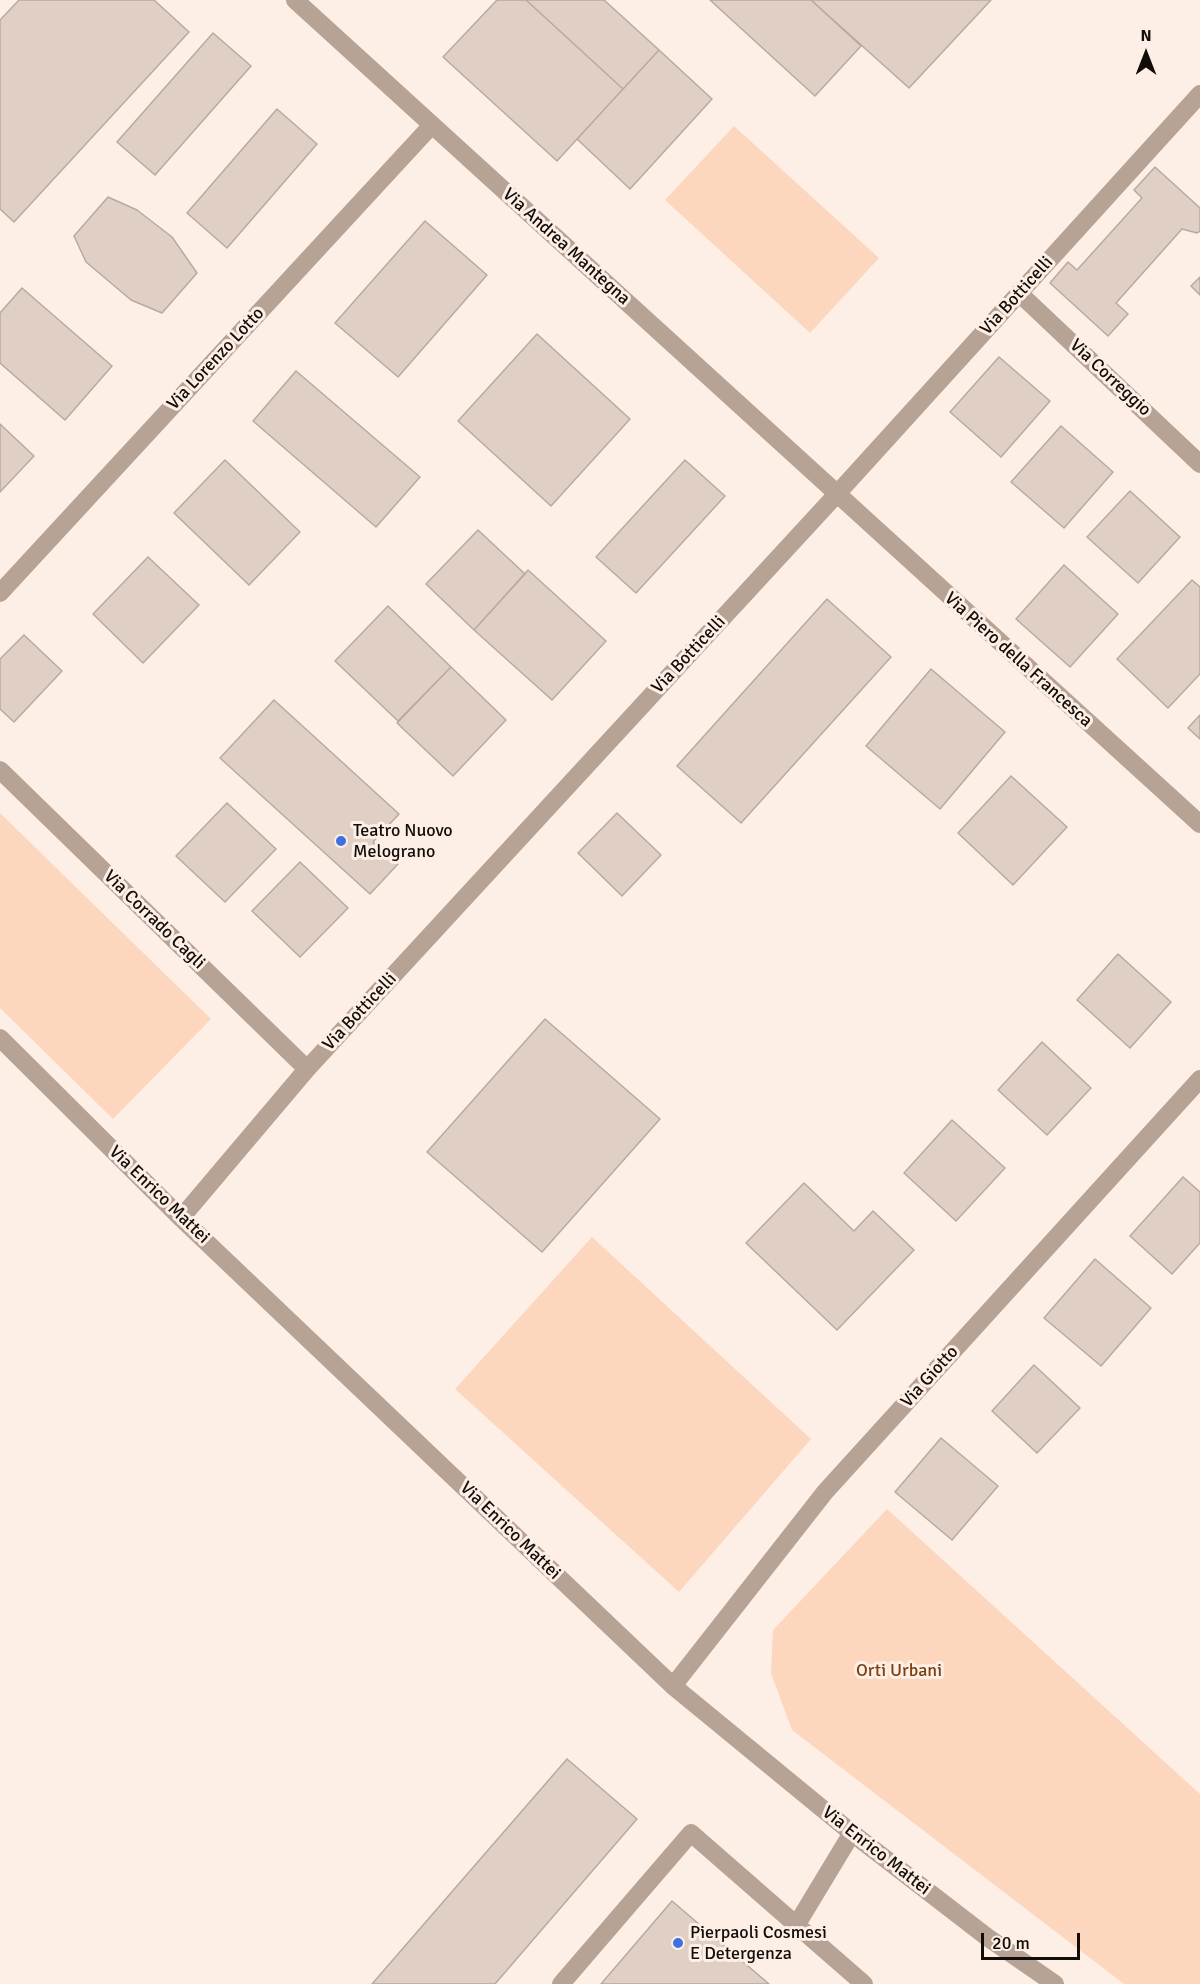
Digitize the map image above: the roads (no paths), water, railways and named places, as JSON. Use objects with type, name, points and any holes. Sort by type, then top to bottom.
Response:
[{"type":"street","name":"Via Andrea Mantegna","points":[[295,0],[836,495]]},
{"type":"street","name":"Via Botticelli","points":[[181,1218],[308,1069],[836,495],[1200,94]]},
{"type":"street","name":"Via Lorenzo Lotto","points":[[0,593],[432,125]]},
{"type":"street","name":"Via Correggio","points":[[1019,293],[1200,464]]},
{"type":"street","name":"Via Piero della Francesca","points":[[836,495],[1200,825]]},
{"type":"street","name":"Via Corrado Cagli","points":[[0,770],[308,1069]]},
{"type":"street","name":"Via Enrico Mattei","points":[[0,1038],[181,1218],[673,1686],[852,1833],[987,1937],[1055,1984]]},
{"type":"street","name":"Via Giotto","points":[[673,1686],[825,1492],[1200,1080]]},
{"type":"street","points":[[561,1984],[690,1833],[864,1984]]},
{"type":"street","points":[[796,1924],[852,1833]]},
{"type":"place","name":"Teatro Nuovo Melograno","points":[[341,841]]},
{"type":"place","name":"Pierpaoli Cosmesi E Detergenza","points":[[678,1943]]},
{"type":"park label","name":"Orti Urbani","points":[[899,1671]]}]
